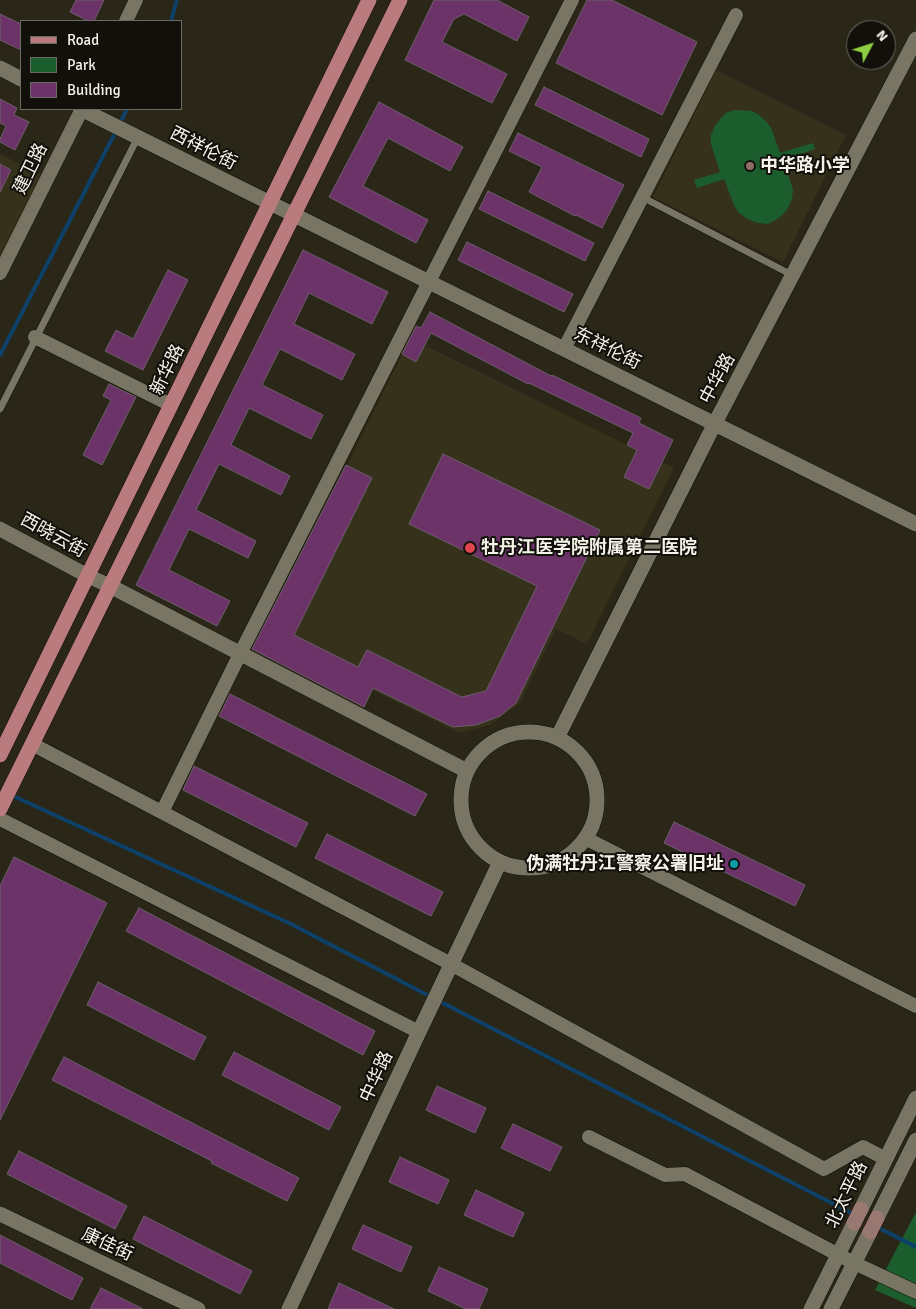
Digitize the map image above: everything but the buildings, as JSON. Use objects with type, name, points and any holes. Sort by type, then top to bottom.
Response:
[{"type":"main road","name":"新华路","points":[[0,755],[171,405],[282,209],[368,0]]},
{"type":"main road","points":[[0,809],[110,586],[282,209],[400,0]]},
{"type":"main road","name":"北太平路","points":[[854,1223],[860,1209]]},
{"type":"main road","name":"北太平路","points":[[870,1232],[877,1218]]},
{"type":"street","points":[[126,20],[136,0]]},
{"type":"street","points":[[162,812],[240,654],[572,0]]},
{"type":"street","points":[[564,349],[736,15]]},
{"type":"street","name":"中华路","points":[[557,738],[715,423],[916,39]]},
{"type":"street","points":[[0,68],[20,78]]},
{"type":"street","name":"建卫路","points":[[0,273],[81,110]]},
{"type":"street","name":"西祥伦街","points":[[83,110],[282,209]]},
{"type":"street","name":"东祥伦街","points":[[282,209],[916,524]]},
{"type":"street","points":[[35,337],[171,405]]},
{"type":"street","name":"西晓云街","points":[[0,529],[467,771]]},
{"type":"street","points":[[537,732],[557,738],[576,751],[589,768],[596,790],[596,812],[589,833],[575,850],[558,862],[540,867],[520,868],[500,862],[482,850],[469,833],[464,820],[461,792],[467,771],[479,754],[496,740],[516,733],[537,732]]},
{"type":"street","points":[[32,744],[451,964],[824,1169],[863,1148],[886,1159]]},
{"type":"street","points":[[0,819],[419,1032]]},
{"type":"street","points":[[585,838],[916,1006]]},
{"type":"street","name":"中华路","points":[[289,1309],[500,862]]},
{"type":"street","name":"北太平路","points":[[860,1209],[916,1098]]},
{"type":"street","points":[[590,1137],[665,1175],[685,1174],[854,1263],[916,1292]]},
{"type":"street","name":"北太平路","points":[[877,1218],[916,1140]]},
{"type":"street","name":"康佳街","points":[[0,1214],[198,1309]]},
{"type":"street","name":"北太平路","points":[[811,1309],[854,1223]]},
{"type":"street","name":"北太平路","points":[[831,1309],[870,1232]]},
{"type":"lane","points":[[0,408],[138,137]]},
{"type":"lane","points":[[642,197],[793,275]]},
{"type":"shaded area","name":"中华路小学","points":[[716,70],[846,135],[783,262],[653,197]]},
{"type":"shaded area","points":[[0,154],[46,177],[0,270]]},
{"type":"shaded area","name":"牡丹江医学院附属第二医院","points":[[410,338],[674,468],[587,644],[556,629],[520,703],[490,725],[459,733],[263,636]]},
{"type":"green space","points":[[734,110],[752,111],[767,122],[772,130],[780,153],[813,143],[815,149],[783,160],[793,189],[792,199],[787,210],[779,218],[768,224],[747,219],[738,212],[724,179],[697,188],[694,180],[720,172],[711,144],[711,135],[721,118],[726,113]]},
{"type":"green space","points":[[916,1212],[916,1308],[875,1290]]},
{"type":"waterway","points":[[171,20],[177,0]]},
{"type":"waterway","points":[[119,125],[126,110]]},
{"type":"waterway","points":[[0,355],[116,131]]},
{"type":"waterway","points":[[11,795],[289,923],[433,998]]},
{"type":"waterway","points":[[439,1001],[855,1215]]},
{"type":"waterway","points":[[877,1227],[916,1247]]},
{"type":"place","name":"中华路小学","points":[[750,166]]},
{"type":"place","name":"牡丹江医学院附属第二医院","points":[[470,548]]},
{"type":"place","name":"伪满牡丹江警察公署旧址","points":[[734,864]]}]
